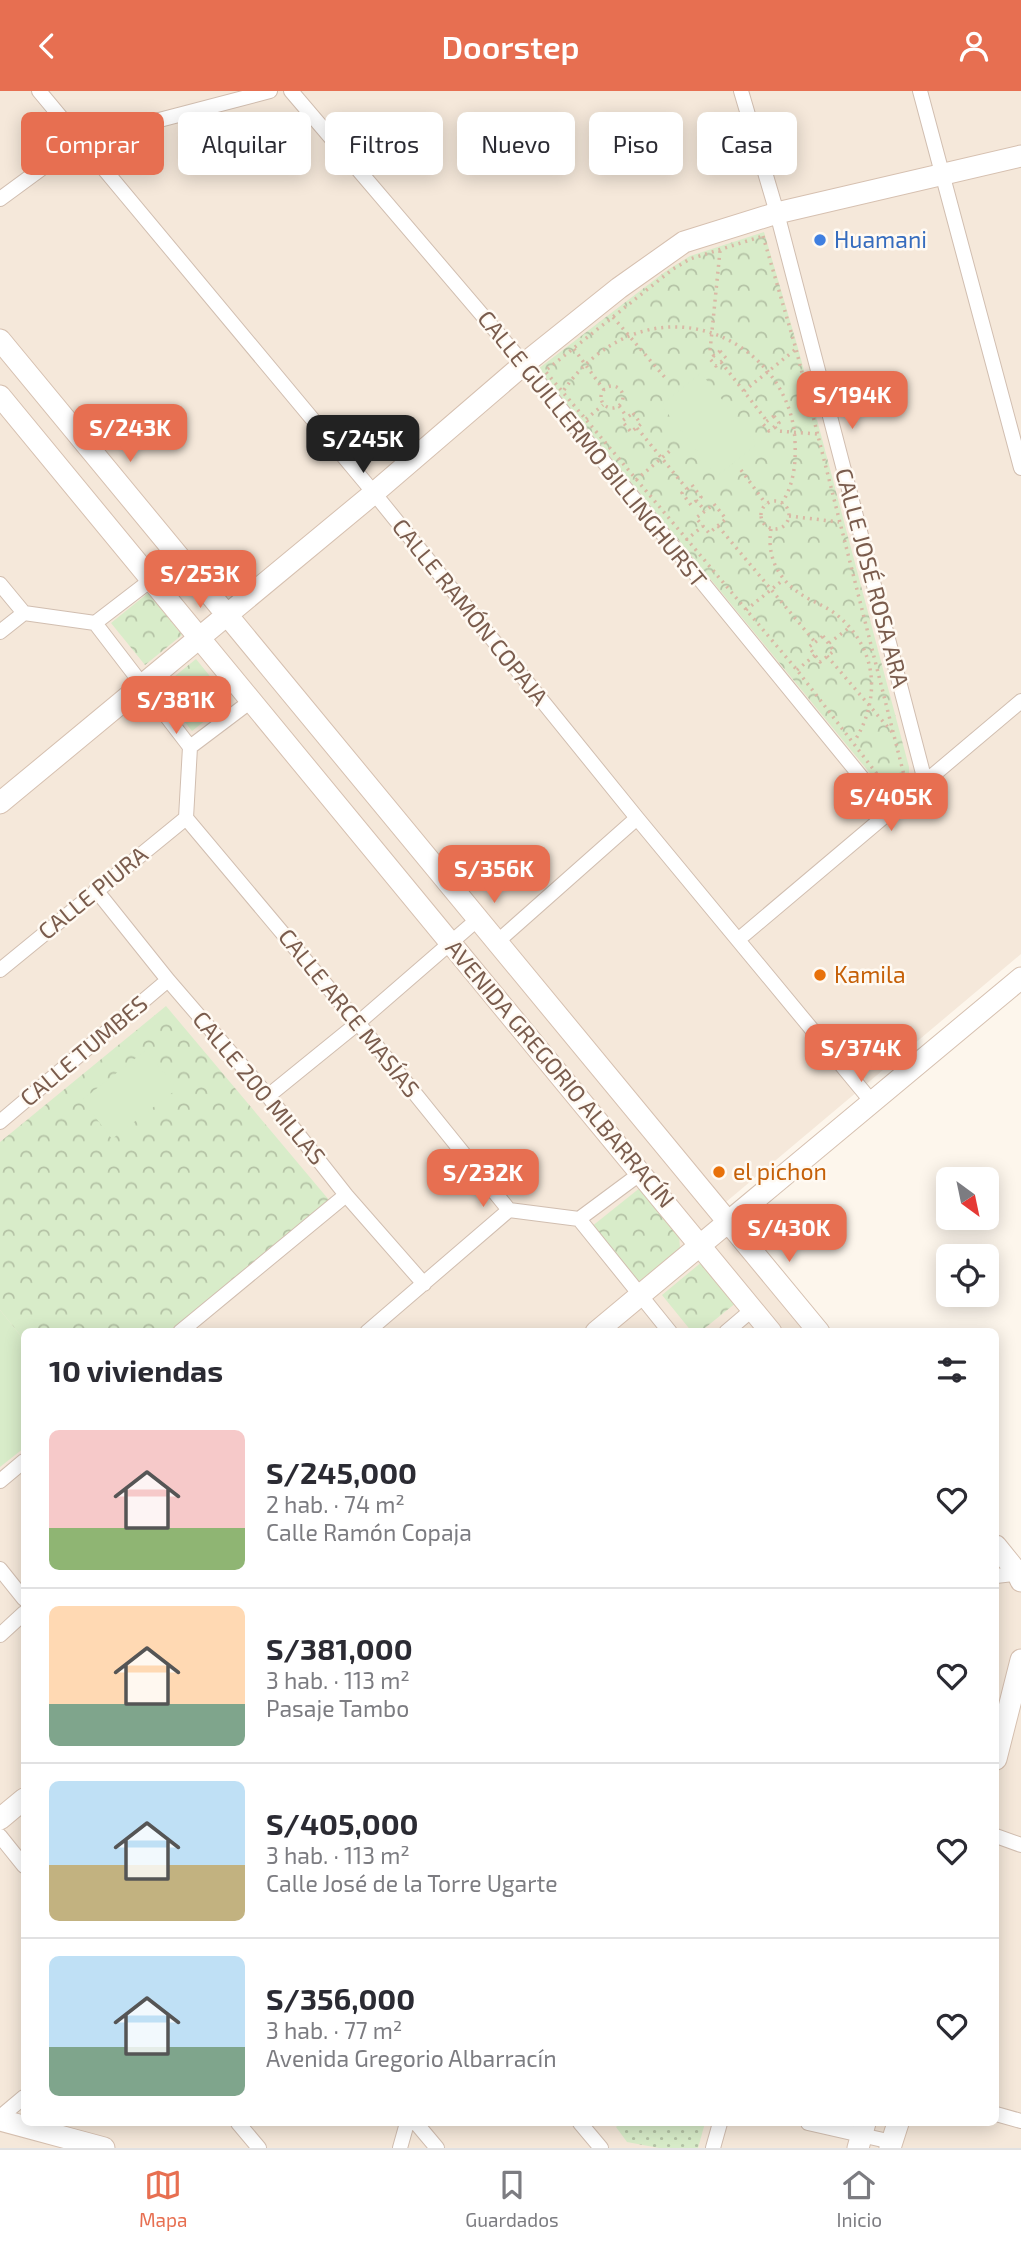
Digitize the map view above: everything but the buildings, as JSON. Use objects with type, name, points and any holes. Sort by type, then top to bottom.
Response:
[{"type":"street","name":"CALLE RAMÓN COPAJA","points":[[39,91],[56,112]]},
{"type":"street","points":[[164,119],[270,91]]},
{"type":"street","name":"CALLE GUILLERMO BILLINGHURST","points":[[291,91],[524,364],[889,811]]},
{"type":"street","name":"CALLE JOSÉ ROSA ARA","points":[[741,91],[777,213],[925,781]]},
{"type":"street","points":[[920,91],[1021,467]]},
{"type":"street","points":[[0,803],[374,493],[524,364],[619,288],[684,242],[777,213],[1021,156]]},
{"type":"street","points":[[0,199],[33,175]]},
{"type":"street","name":"CALLE RAMÓN COPAJA","points":[[107,175],[374,493],[637,818],[872,1102]]},
{"type":"street","name":"AVENIDA GREGORIO ALBARRACÍN","points":[[0,340],[816,1328]]},
{"type":"street","name":"AVENIDA GREGORIO ALBARRACÍN","points":[[0,396],[768,1328]]},
{"type":"street","points":[[95,623],[151,580]]},
{"type":"street","points":[[0,584],[23,613],[95,623],[190,747],[186,818]]},
{"type":"street","points":[[0,632],[23,613]]},
{"type":"street","points":[[190,747],[251,701]]},
{"type":"street","points":[[738,940],[1021,701]]},
{"type":"street","name":"CALLE PIURA","points":[[0,970],[186,818]]},
{"type":"street","name":"CALLE ARCE MASÍAS","points":[[186,818],[358,1023],[509,1210]]},
{"type":"street","points":[[497,942],[637,818]]},
{"type":"street","name":"CALLE 200 MILLAS","points":[[96,890],[168,980],[268,1096],[346,1195],[424,1284]]},
{"type":"street","points":[[268,1096],[358,1023],[478,919]]},
{"type":"street","points":[[601,1328],[1021,978]]},
{"type":"street","name":"CALLE TUMBES","points":[[0,1122],[168,980]]},
{"type":"street","points":[[579,1219],[641,1173]]},
{"type":"street","points":[[185,1328],[346,1195]]},
{"type":"street","points":[[372,1328],[509,1210],[579,1219],[667,1328]]},
{"type":"street","points":[[731,1328],[753,1309]]},
{"type":"street","points":[[0,1481],[21,1464]]},
{"type":"street","points":[[999,1550],[1020,1575]]},
{"type":"street","points":[[0,1569],[21,1595]]},
{"type":"street","points":[[999,1576],[1020,1575]]},
{"type":"street","points":[[0,1635],[21,1616]]},
{"type":"street","points":[[999,1747],[1021,1660]]},
{"type":"street","points":[[0,1819],[21,1801]]},
{"type":"street","points":[[0,1836],[21,1862]]},
{"type":"street","points":[[999,1837],[1021,1845]]},
{"type":"street","points":[[0,2119],[21,2100]]},
{"type":"street","points":[[999,2115],[1021,2121]]},
{"type":"street","points":[[0,2119],[21,2125]]},
{"type":"street","points":[[25,2126],[104,2148]]},
{"type":"street","points":[[241,2126],[259,2148]]},
{"type":"street","points":[[400,2148],[406,2126]]},
{"type":"street","points":[[419,2126],[437,2148]]},
{"type":"street","points":[[589,2126],[601,2148]]},
{"type":"street","points":[[713,2148],[719,2126]]},
{"type":"street","points":[[820,2126],[861,2136],[893,2138]]},
{"type":"path","points":[[763,236],[796,349],[905,779],[895,790],[887,787],[797,670],[545,371],[673,269],[690,259],[720,250],[763,236]]},
{"type":"path","points":[[714,356],[710,351],[720,250]]},
{"type":"path","points":[[613,317],[667,380]]},
{"type":"path","points":[[562,392],[586,364],[613,343],[646,330],[667,327],[712,333],[748,351],[769,371],[787,401],[795,433],[795,468],[788,494],[782,503]]},
{"type":"path","points":[[574,348],[604,390]]},
{"type":"path","points":[[744,391],[796,349]]},
{"type":"path","points":[[720,351],[726,358],[716,366],[710,359],[714,356],[720,351]]},
{"type":"path","points":[[721,362],[767,421]]},
{"type":"path","points":[[613,386],[622,392],[624,397],[619,407],[611,409],[604,405],[601,400],[604,390],[613,386]]},
{"type":"path","points":[[585,420],[604,405]]},
{"type":"path","points":[[619,407],[627,417]]},
{"type":"path","points":[[633,413],[641,424],[637,428],[631,432],[622,421],[633,413]]},
{"type":"path","points":[[774,415],[779,423],[775,427],[769,431],[763,424],[774,415]]},
{"type":"path","points":[[775,427],[778,431],[817,435]]},
{"type":"path","points":[[637,428],[687,489]]},
{"type":"path","points":[[635,480],[671,450]]},
{"type":"path","points":[[741,470],[766,504]]},
{"type":"path","points":[[692,485],[701,496],[696,500],[691,505],[682,493],[692,485]]},
{"type":"path","points":[[696,500],[705,511]]},
{"type":"path","points":[[772,501],[782,503],[788,509],[789,516],[785,525],[779,529],[771,529],[762,521],[762,509],[766,504],[772,501]]},
{"type":"path","points":[[714,504],[726,519],[709,533],[696,518],[705,511],[714,504]]},
{"type":"path","points":[[789,516],[839,522]]},
{"type":"path","points":[[686,540],[703,526]]},
{"type":"path","points":[[718,526],[815,642]]},
{"type":"path","points":[[771,529],[769,551],[783,580],[794,590],[835,613],[849,628],[869,663],[872,690],[870,707],[862,729],[853,743]]},
{"type":"path","points":[[746,610],[783,580]]},
{"type":"path","points":[[829,643],[849,628]]},
{"type":"path","points":[[823,636],[834,651],[820,662],[809,647],[815,642],[823,636]]},
{"type":"path","points":[[797,670],[815,655]]},
{"type":"path","points":[[827,656],[893,733]]},
{"type":"shaded area","points":[[0,91],[1021,91],[1021,954],[726,1202],[829,1328],[21,1328],[21,2126],[999,2126],[999,1535],[1021,1562],[1021,2148],[0,2148]]},
{"type":"green space","points":[[764,232],[798,348],[909,767],[909,783],[901,794],[887,794],[538,369],[666,271],[690,256]]},
{"type":"green space","points":[[701,373],[757,444],[717,476],[661,405]]},
{"type":"green space","points":[[148,593],[182,635],[145,665],[111,623]]},
{"type":"green space","points":[[196,659],[230,701],[192,731],[159,689]]},
{"type":"green space","points":[[166,1006],[329,1200],[173,1328],[21,1328],[21,1336],[0,1310],[0,1142]]},
{"type":"green space","points":[[146,1050],[177,1089],[112,1139],[82,1100]]},
{"type":"green space","points":[[641,1187],[679,1233],[680,1249],[637,1283],[591,1227]]},
{"type":"green space","points":[[703,1261],[737,1302],[705,1328],[689,1328],[662,1295]]},
{"type":"green space","points":[[0,1310],[21,1336],[21,1450],[0,1467]]},
{"type":"green space","points":[[704,2126],[698,2148],[659,2148],[627,2142],[616,2127]]},
{"type":"place","name":"Huamani","points":[[820,240]]},
{"type":"place","name":"Kamila","points":[[820,975]]},
{"type":"place","name":"el pichon","points":[[719,1172]]}]
